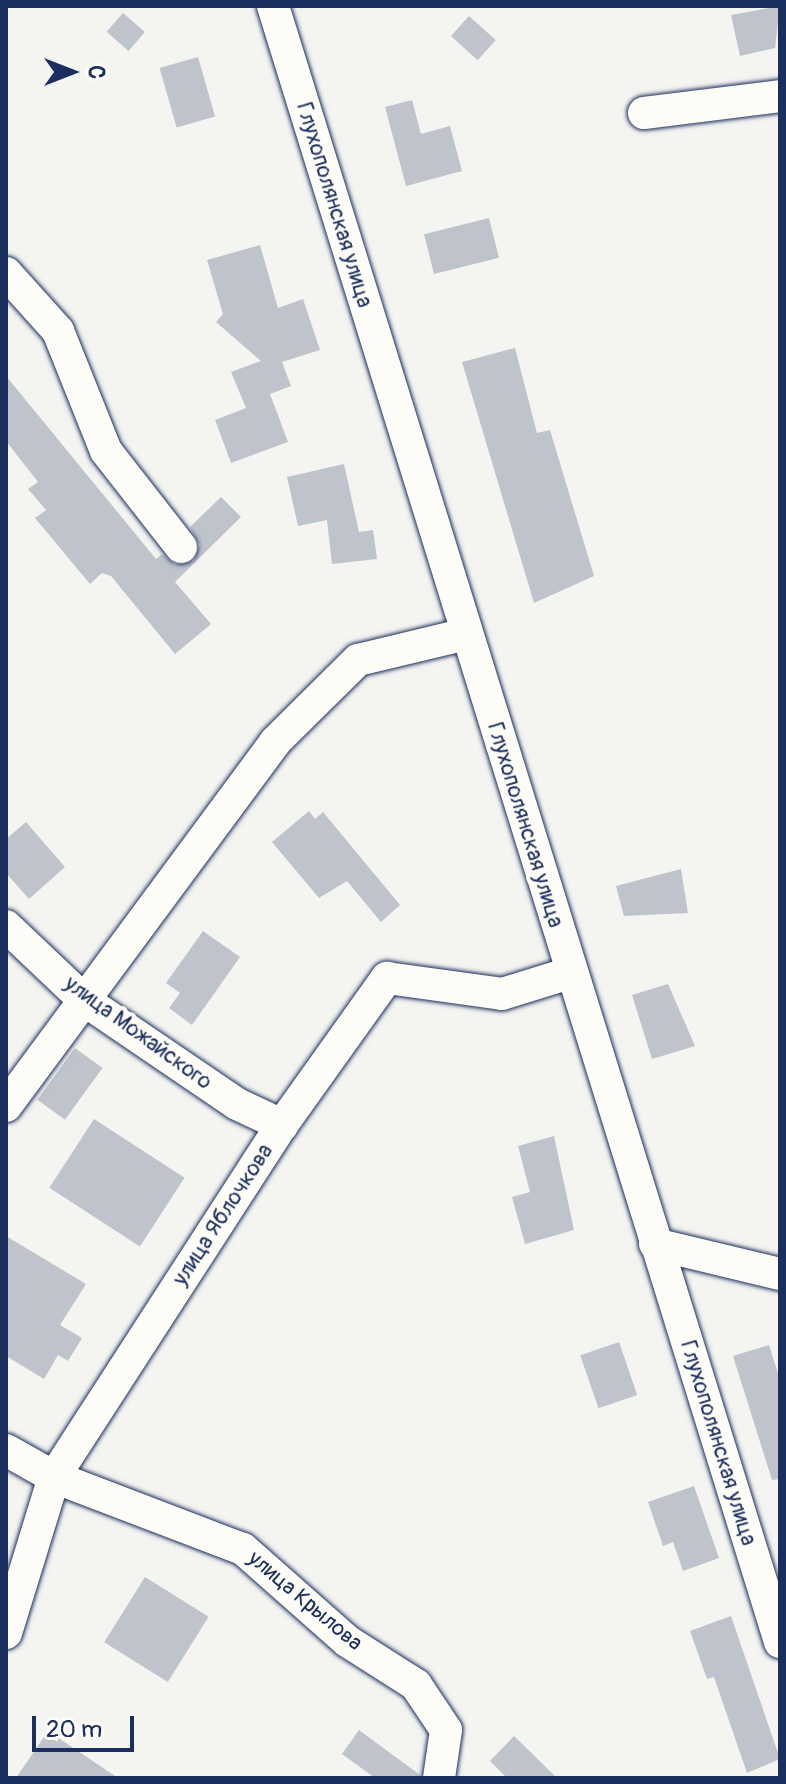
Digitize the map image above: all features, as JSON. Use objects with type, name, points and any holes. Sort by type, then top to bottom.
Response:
[{"type":"street","name":"Глухополянская улица","points":[[273,6],[570,973],[780,1642]]},
{"type":"street","points":[[644,113],[780,96]]},
{"type":"street","points":[[6,273],[58,331],[106,451],[181,547]]},
{"type":"street","points":[[6,1106],[275,742],[358,660],[466,634]]},
{"type":"street","name":"улица Можайского","points":[[6,926],[84,1000],[237,1104],[282,1125]]},
{"type":"street","name":"улица Яблочкова","points":[[6,1633],[54,1477],[282,1125],[387,978],[502,994],[570,973]]},
{"type":"street","points":[[655,1244],[780,1274]]},
{"type":"street","name":"улица Крылова","points":[[6,1450],[54,1477],[243,1549],[347,1641],[416,1685],[446,1730],[439,1778]]},
{"type":"building","points":[[780,6],[775,48],[740,56],[731,15]]},
{"type":"building","points":[[123,13],[145,32],[128,51],[107,32]]},
{"type":"building","points":[[469,16],[496,40],[478,60],[451,36]]},
{"type":"building","points":[[198,57],[215,117],[177,128],[160,68]]},
{"type":"building","points":[[412,100],[421,134],[450,126],[462,171],[406,186],[385,107]]},
{"type":"building","points":[[489,218],[499,258],[434,274],[424,234]]},
{"type":"building","points":[[260,245],[278,308],[303,299],[320,350],[282,362],[291,386],[270,394],[288,442],[231,463],[215,420],[246,408],[231,372],[261,361],[216,322],[223,314],[207,260]]},
{"type":"building","points":[[515,348],[537,433],[550,430],[594,576],[534,603],[462,362]]},
{"type":"building","points":[[6,376],[156,559],[162,554],[175,565],[193,561],[200,545],[190,527],[221,497],[241,517],[175,582],[211,624],[175,654],[111,576],[102,573],[90,584],[35,518],[46,510],[28,489],[38,482],[6,441]]},
{"type":"building","points":[[344,464],[359,532],[373,530],[377,559],[332,564],[327,520],[298,526],[287,477]]},
{"type":"building","points":[[309,811],[315,819],[323,812],[400,905],[381,922],[347,881],[319,898],[272,842]]},
{"type":"building","points":[[26,822],[65,867],[29,899],[6,873],[6,839]]},
{"type":"building","points":[[681,869],[688,913],[624,916],[616,886]]},
{"type":"building","points":[[203,931],[240,957],[192,1025],[169,1008],[180,993],[166,983]]},
{"type":"building","points":[[668,984],[695,1046],[652,1059],[632,995]]},
{"type":"building","points":[[75,1048],[103,1068],[65,1120],[37,1100]]},
{"type":"building","points":[[94,1119],[185,1178],[140,1247],[49,1188]]},
{"type":"building","points":[[554,1136],[574,1230],[525,1244],[512,1197],[530,1192],[518,1146]]},
{"type":"building","points":[[6,1236],[86,1284],[60,1325],[82,1338],[68,1361],[58,1355],[44,1379],[6,1356]]},
{"type":"building","points":[[619,1342],[637,1395],[598,1408],[580,1355]]},
{"type":"building","points":[[769,1345],[780,1380],[780,1479],[772,1480],[733,1356]]},
{"type":"building","points":[[694,1486],[719,1558],[683,1571],[673,1542],[663,1546],[648,1502]]},
{"type":"building","points":[[145,1577],[209,1617],[168,1682],[104,1642]]},
{"type":"building","points":[[731,1616],[780,1759],[747,1773],[714,1677],[707,1679],[690,1631]]},
{"type":"building","points":[[359,1730],[420,1778],[375,1778],[342,1754]]},
{"type":"building","points":[[48,1731],[118,1778],[16,1778]]},
{"type":"building","points":[[514,1736],[557,1778],[507,1778],[490,1761]]}]
